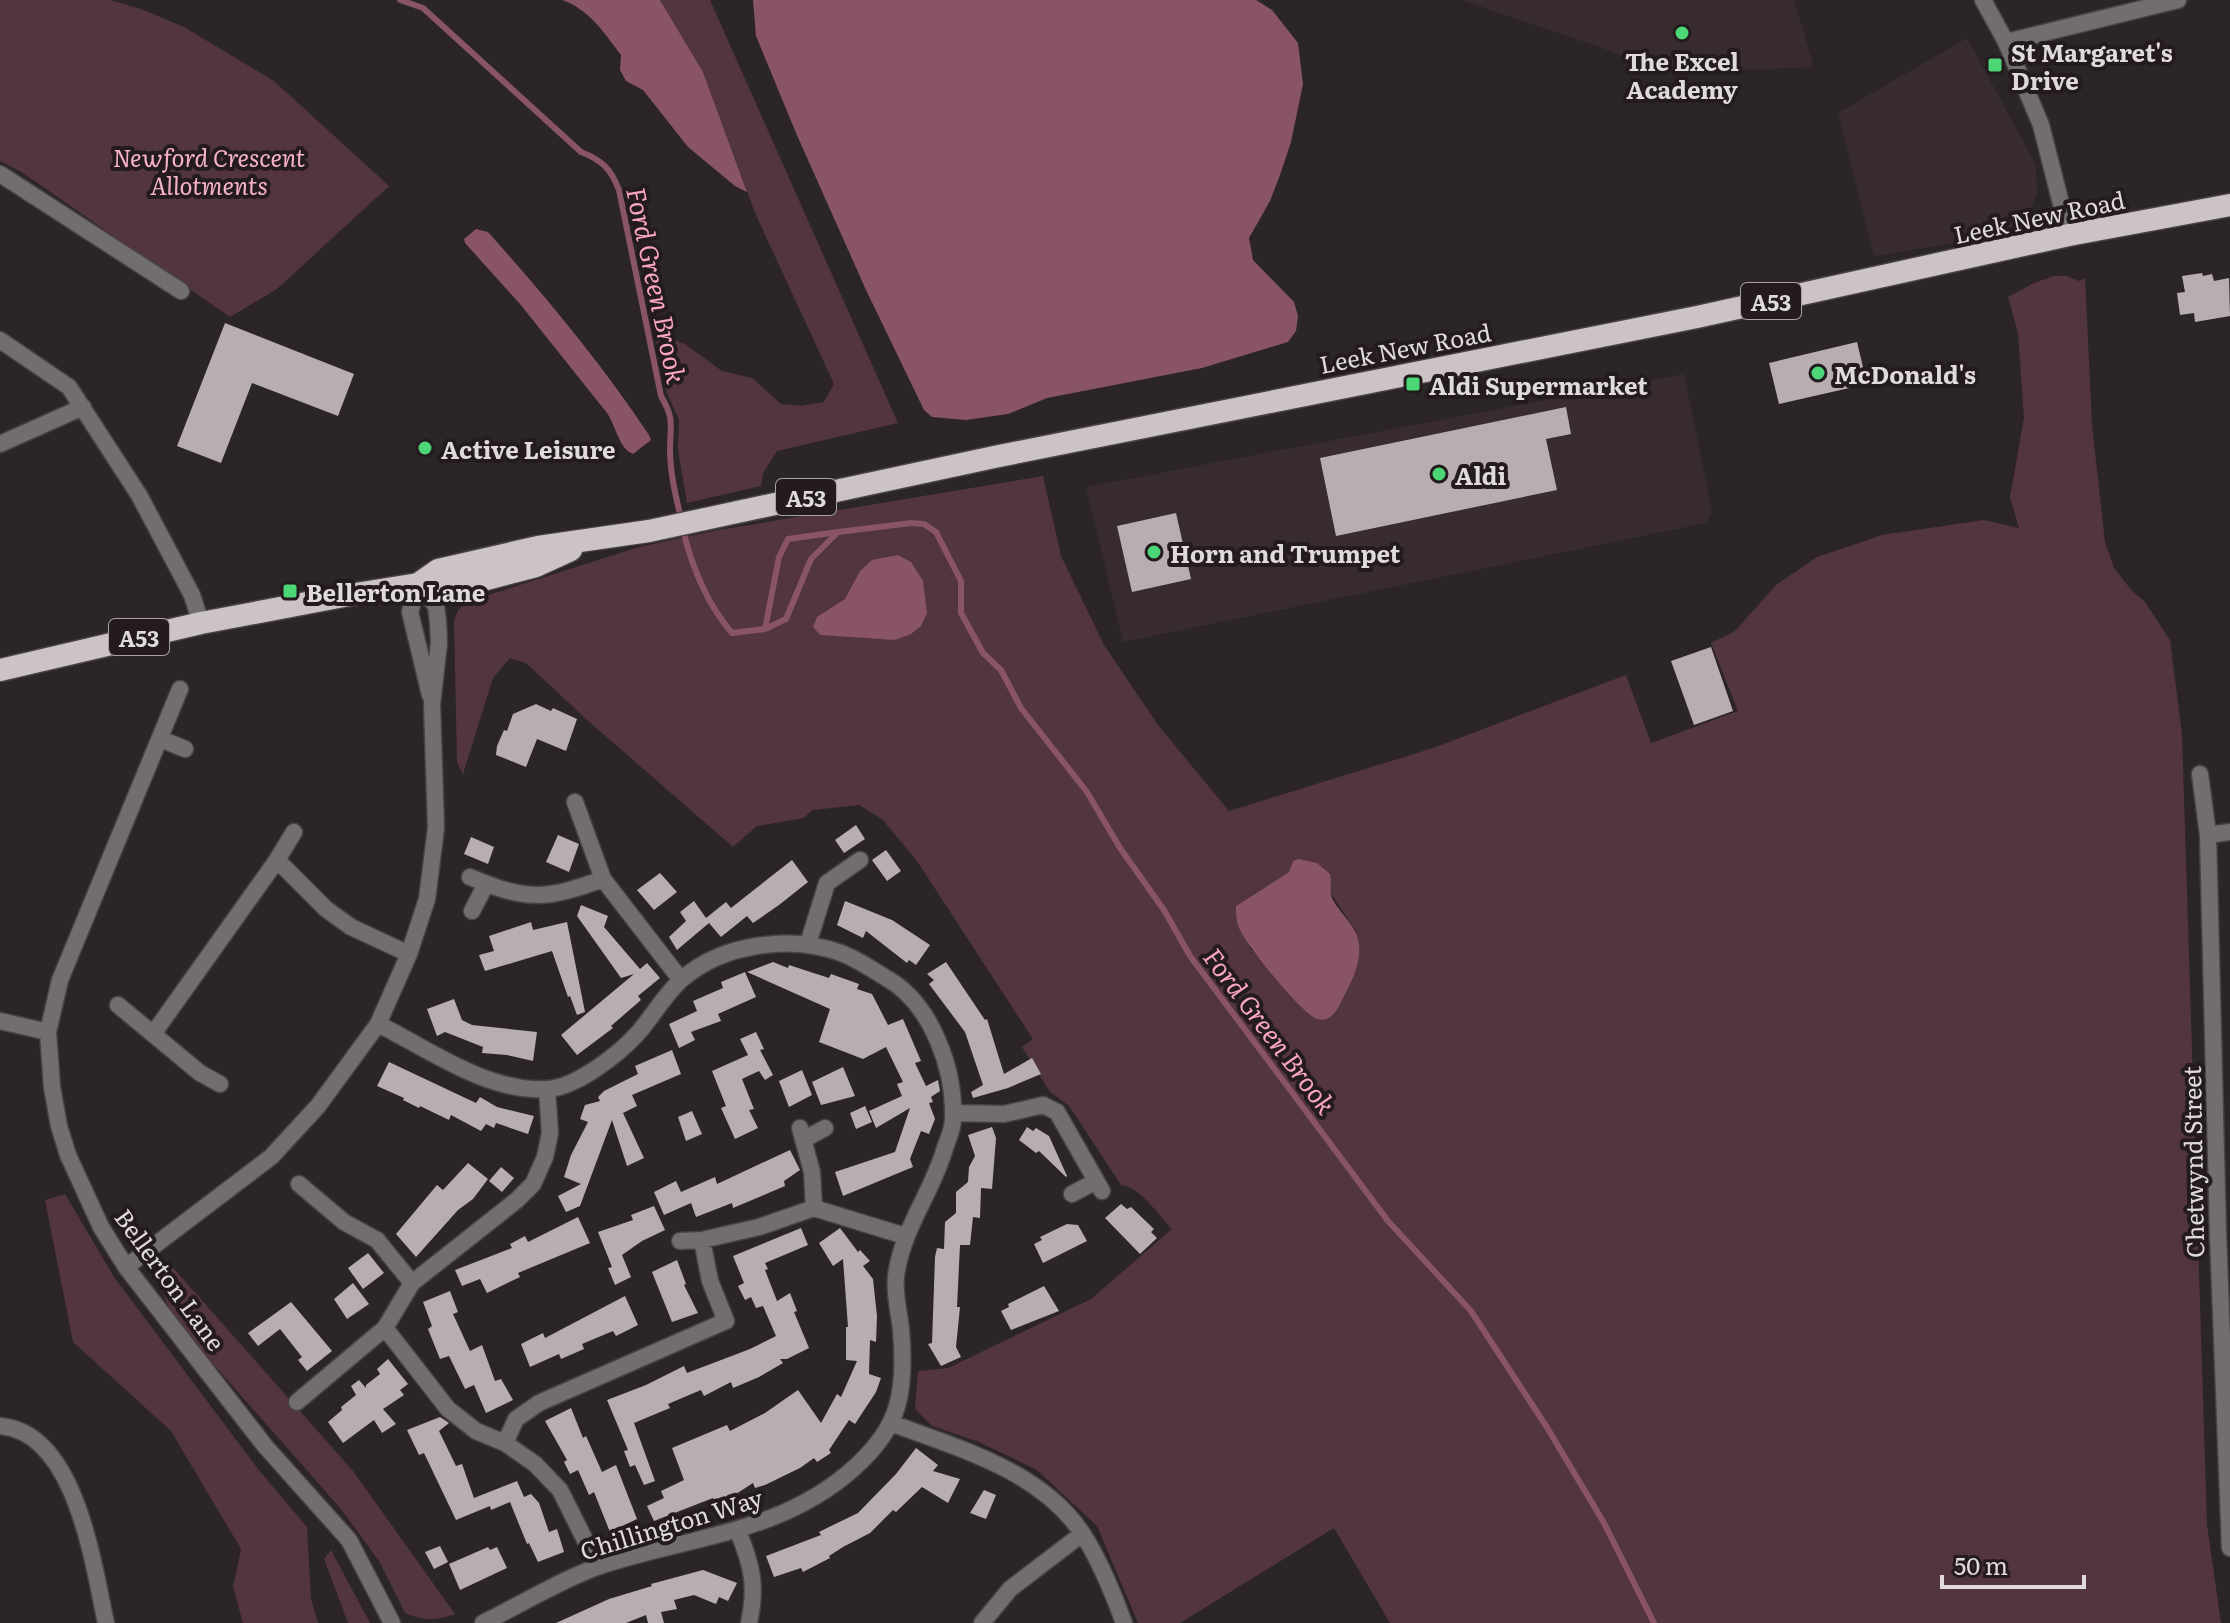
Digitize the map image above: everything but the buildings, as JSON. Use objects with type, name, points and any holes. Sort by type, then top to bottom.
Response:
[{"type":"highway","name":"Leek New Road","points":[[0,670],[201,623],[418,584],[438,570],[538,547],[649,531],[1456,363],[1697,317],[2069,235],[2230,205]]},
{"type":"street","points":[[1983,0],[2006,42],[2041,125],[2069,235]]},
{"type":"street","points":[[2006,42],[2178,0]]},
{"type":"street","points":[[0,174],[181,291]]},
{"type":"street","points":[[0,340],[69,387],[139,495],[192,595],[201,623]]},
{"type":"street","points":[[0,444],[83,407]]},
{"type":"street","points":[[418,584],[410,612],[432,704]]},
{"type":"street","points":[[126,1267],[271,1157],[335,1085],[378,1024],[409,954],[427,899],[436,828],[432,704],[439,643],[436,606],[418,584]]},
{"type":"street","name":"Bellerton Lane","points":[[180,689],[60,980],[48,1032],[52,1087],[68,1155],[101,1227],[126,1267],[265,1446],[349,1540],[392,1623]]},
{"type":"street","points":[[161,739],[185,749]]},
{"type":"street","name":"Chetwynd Street","points":[[2200,774],[2208,835],[2224,1233],[2230,1548]]},
{"type":"street","points":[[575,802],[603,879],[681,980]]},
{"type":"street","points":[[153,1034],[294,832]]},
{"type":"street","points":[[2208,835],[2230,832]]},
{"type":"street","points":[[277,860],[326,909],[351,927],[409,954]]},
{"type":"street","points":[[808,944],[827,883],[860,860]]},
{"type":"street","points":[[472,911],[478,880],[518,895],[541,896],[603,879]]},
{"type":"street","name":"Chillington Way","points":[[378,1024],[482,1077],[522,1087],[547,1089],[574,1080],[601,1065],[636,1035],[681,980],[720,956],[770,944],[808,944],[844,954],[900,986],[916,1003],[944,1052],[953,1125],[938,1174],[905,1236],[896,1278],[896,1303],[901,1329],[901,1385],[891,1423],[871,1453],[830,1490],[795,1508],[738,1531],[598,1566],[483,1623]]},
{"type":"street","points":[[118,1005],[200,1073],[220,1084]]},
{"type":"street","points":[[0,1021],[48,1032]]},
{"type":"street","points":[[297,1402],[385,1328],[412,1283],[533,1184],[545,1157],[550,1133],[547,1089]]},
{"type":"street","points":[[953,1113],[1004,1114],[1043,1105],[1057,1112],[1099,1186],[1072,1194]]},
{"type":"street","points":[[814,1208],[812,1172],[801,1134],[825,1128]]},
{"type":"street","points":[[299,1184],[344,1222],[377,1240],[412,1283]]},
{"type":"street","points":[[680,1241],[702,1240],[759,1227],[814,1208],[905,1236]]},
{"type":"street","points":[[505,1443],[516,1419],[539,1403],[726,1321],[710,1281],[702,1240]]},
{"type":"street","points":[[385,1328],[448,1409],[476,1431],[505,1443],[535,1464],[560,1490],[598,1566]]},
{"type":"street","points":[[891,1423],[993,1462],[1033,1486],[1067,1514],[1082,1534],[1113,1594],[1124,1623]]},
{"type":"street","points":[[0,1426],[11,1426],[32,1437],[50,1453],[62,1470],[84,1531],[106,1623]]},
{"type":"street","points":[[738,1531],[749,1561],[754,1596],[749,1623]]},
{"type":"street","points":[[982,1623],[1010,1589],[1082,1534]]},
{"type":"shaded area","points":[[562,0],[660,0],[703,72],[747,192],[735,186],[688,147],[643,90],[626,81],[620,70],[621,55],[602,31],[580,9]]},
{"type":"shaded area","points":[[753,0],[1256,0],[1272,10],[1298,43],[1303,84],[1291,142],[1280,175],[1270,201],[1249,238],[1253,260],[1294,302],[1298,316],[1296,331],[1288,342],[1202,368],[1047,398],[1008,414],[966,420],[932,417],[924,410],[866,290],[796,133],[756,36]]},
{"type":"shaded area","name":"The Excel Academy","points":[[1462,0],[1794,0],[1814,67],[1675,73]]},
{"type":"shaded area","points":[[1967,38],[2036,165],[2037,193],[2029,214],[2019,229],[2005,235],[1874,256],[1838,113]]},
{"type":"shaded area","points":[[476,229],[488,232],[531,281],[631,408],[651,440],[633,454],[621,442],[607,413],[520,304],[465,243],[464,239]]},
{"type":"shaded area","points":[[1684,374],[1712,511],[1706,523],[1123,642],[1086,487]]},
{"type":"shaded area","points":[[898,555],[911,562],[923,581],[927,613],[921,626],[895,640],[820,635],[813,627],[817,617],[845,599],[860,571],[872,560]]},
{"type":"shaded area","points":[[1298,859],[1317,863],[1330,874],[1332,898],[1358,938],[1358,963],[1354,976],[1335,1012],[1323,1020],[1310,1014],[1276,979],[1245,938],[1236,918],[1236,906],[1289,872],[1293,861]]},
{"type":"green space","name":"Newford Crescent Allotments","points":[[0,0],[110,0],[184,27],[274,81],[389,186],[277,289],[230,317],[23,173],[0,161]]},
{"type":"green space","points":[[660,0],[710,0],[898,423],[777,451],[763,473],[761,486],[687,503],[678,450],[679,420],[667,393],[654,331],[685,344],[722,371],[752,378],[781,404],[801,406],[824,402],[834,384],[755,213],[703,72]]},
{"type":"green space","points":[[2054,276],[2079,281],[2085,278],[2092,425],[2105,542],[2114,568],[2145,602],[2170,640],[2182,735],[2207,1525],[2221,1623],[1390,1623],[1334,1528],[1180,1623],[1138,1623],[1097,1526],[1037,1470],[979,1442],[932,1426],[915,1409],[918,1371],[948,1368],[1091,1299],[1172,1229],[1142,1196],[1121,1185],[1069,1106],[1050,1092],[1022,1047],[1033,1039],[917,861],[882,819],[859,805],[812,810],[804,818],[757,826],[733,847],[526,663],[510,658],[493,678],[463,774],[457,762],[454,621],[458,610],[466,602],[639,547],[719,530],[1043,476],[1061,556],[1104,645],[1158,725],[1229,811],[1433,748],[1626,675],[1651,743],[1738,711],[1711,643],[1735,631],[1776,585],[1817,557],[1882,535],[1984,520],[2019,528],[2010,497],[2024,418],[2018,333],[2008,297]],"holes":[[[1293,861],[1330,892],[1356,931],[1311,1015],[1250,948],[1236,906],[1289,872]]]},
{"type":"green space","points":[[65,1194],[114,1277],[258,1469],[307,1527],[311,1599],[318,1623],[243,1623],[233,1587],[241,1549],[171,1431],[73,1342],[45,1200]]},
{"type":"green space","points":[[168,1262],[353,1471],[455,1614],[430,1619],[405,1613],[379,1561],[341,1509],[214,1365],[170,1310],[162,1291]]},
{"type":"green space","points":[[331,1550],[370,1623],[348,1623],[324,1559]]},
{"type":"waterway","name":"Ford Green Brook","points":[[400,0],[423,8],[581,152],[595,158],[613,176],[619,190],[661,396],[670,417],[671,467],[681,519]]},
{"type":"waterway","name":"Ford Green Brook","points":[[683,530],[702,584],[715,610],[732,633],[765,629],[786,619],[811,559],[838,532],[911,523],[924,524],[936,532],[961,581],[961,613],[983,653],[1001,670],[1021,708],[1087,792],[1120,848],[1164,910],[1190,956],[1388,1221],[1471,1311],[1548,1429],[1604,1523],[1654,1623]]},
{"type":"waterway","name":"Ford Green Brook","points":[[765,629],[779,557],[788,539],[838,532]]},
{"type":"place","name":"The Excel Academy","points":[[1682,33]]},
{"type":"place","name":"St Margaret's Drive","points":[[1995,65]]},
{"type":"place","name":"McDonald's","points":[[1818,373]]},
{"type":"place","name":"Aldi Supermarket","points":[[1413,384]]},
{"type":"place","name":"Active Leisure","points":[[425,448]]},
{"type":"place","name":"Aldi","points":[[1439,474]]},
{"type":"place","name":"Horn and Trumpet","points":[[1154,552]]},
{"type":"place","name":"Bellerton Lane","points":[[290,591]]}]
